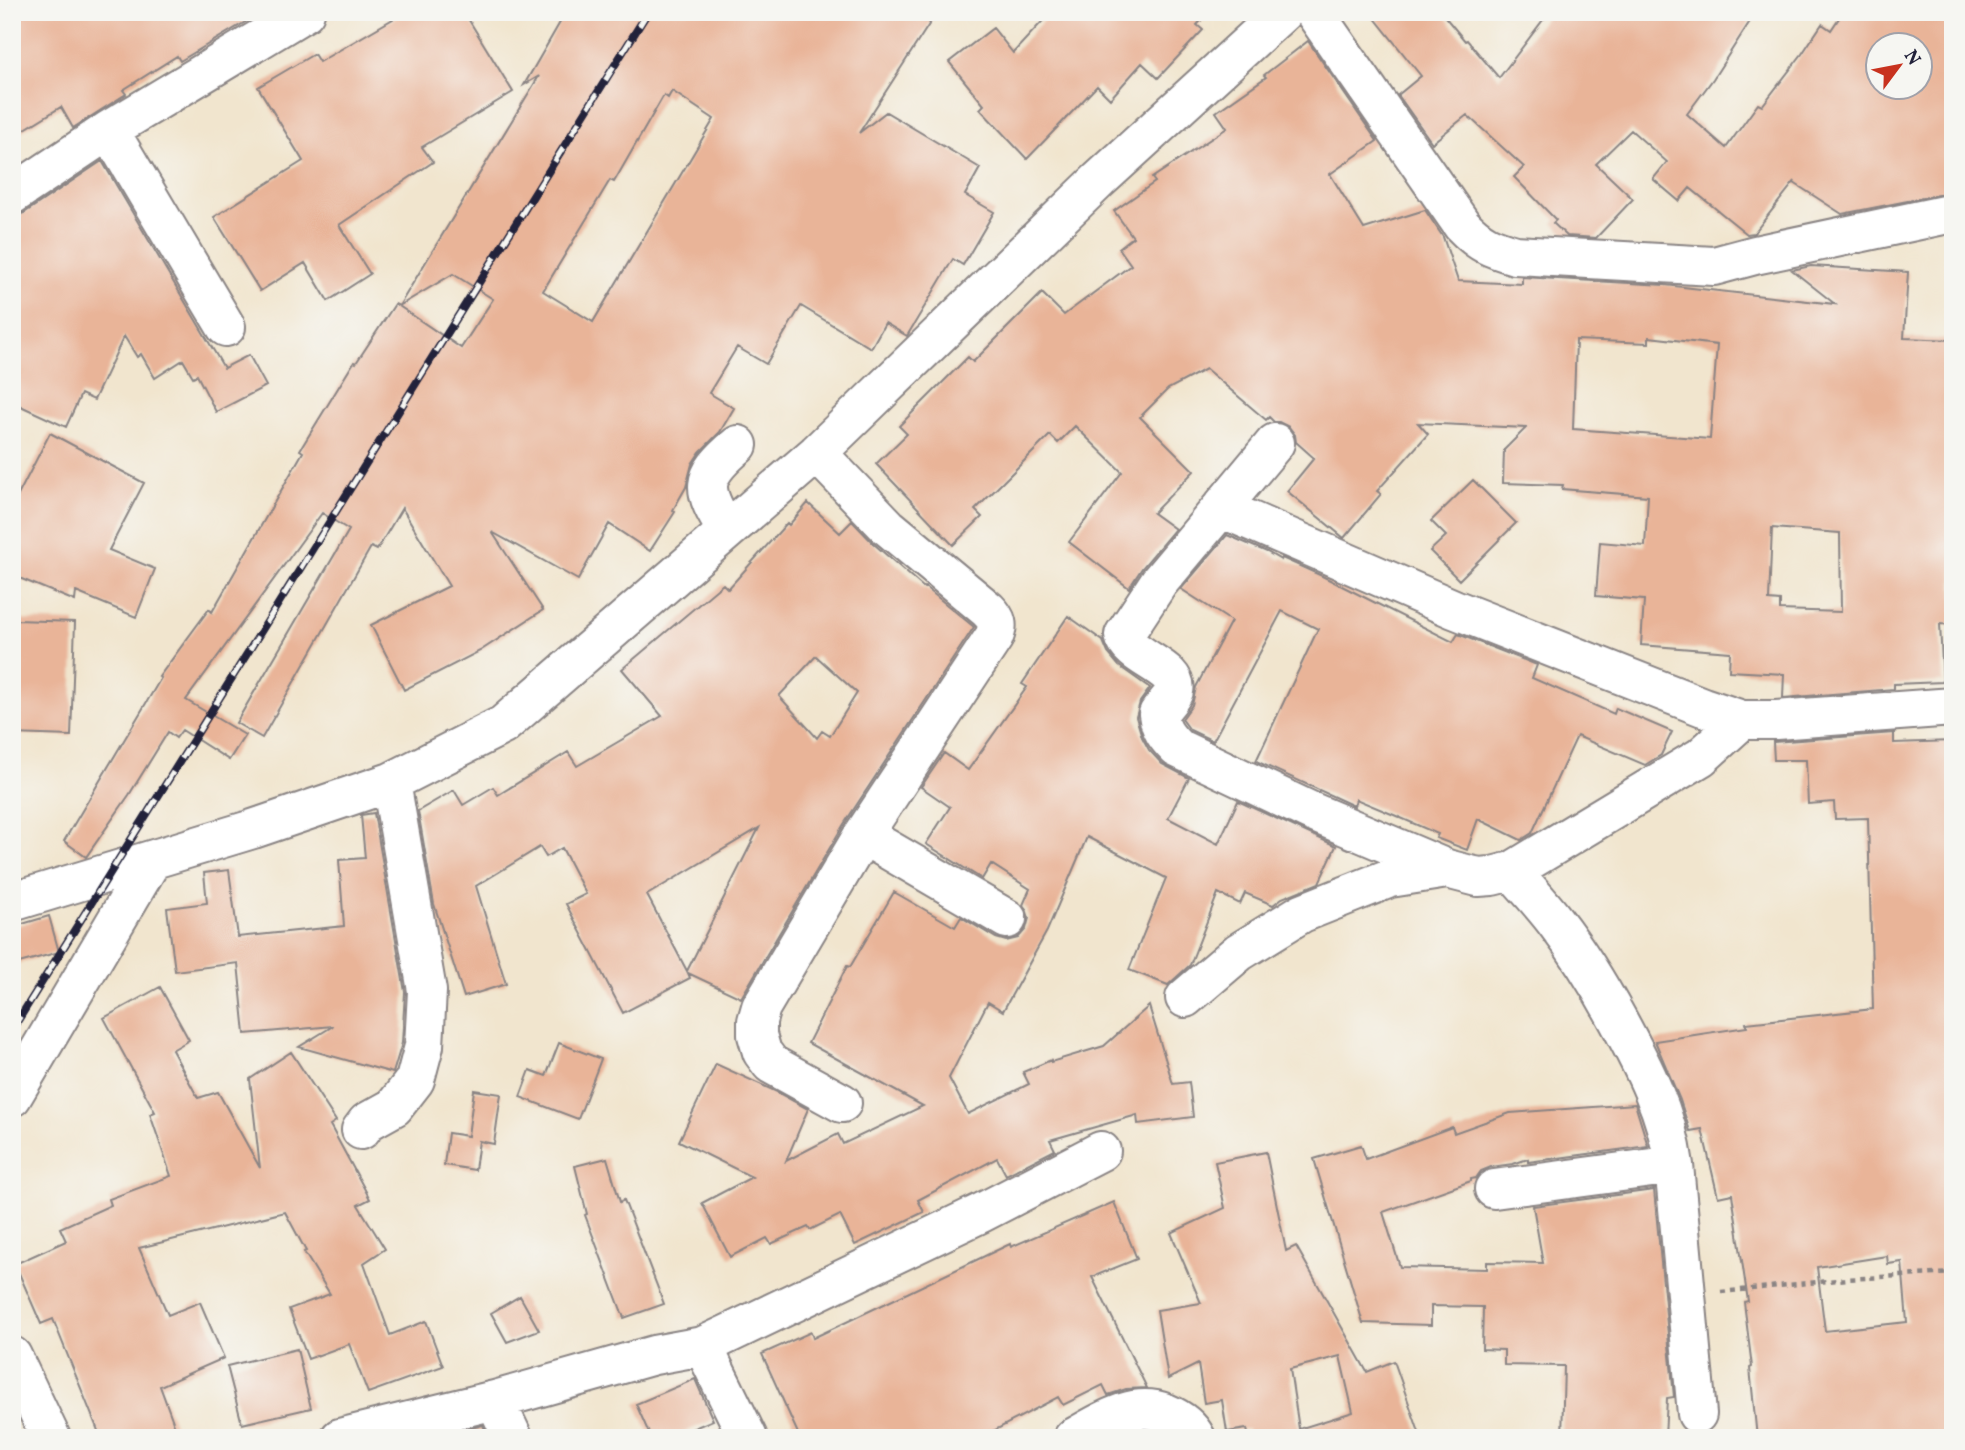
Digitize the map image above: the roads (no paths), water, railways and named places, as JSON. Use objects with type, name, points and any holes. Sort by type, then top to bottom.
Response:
[{"type":"street","points":[[12,195],[109,130],[305,12]]},
{"type":"street","points":[[12,902],[253,829],[391,782],[503,725],[817,453],[1099,180],[1283,12]]},
{"type":"street","points":[[1314,12],[1462,225],[1475,239],[1493,249],[1515,255],[1714,266],[1953,213]]},
{"type":"street","points":[[109,130],[195,247],[226,327]]},
{"type":"street","points":[[1275,443],[1159,582],[1124,635],[1130,648],[1168,673],[1173,681],[1174,691],[1158,714],[1159,725],[1177,748],[1310,811],[1447,869],[1479,877],[1512,871],[1701,757],[1742,720]]},
{"type":"street","points":[[727,531],[711,505],[707,492],[714,469],[721,459],[738,445]]},
{"type":"street","points":[[817,453],[888,527],[995,616],[998,624],[994,637],[863,835],[761,1007],[757,1035],[762,1052],[771,1064],[842,1102]]},
{"type":"street","points":[[1221,508],[1454,610],[1742,720],[1953,707]]},
{"type":"street","points":[[361,1130],[367,1122],[394,1107],[415,1080],[424,1046],[427,991],[391,782]]},
{"type":"street","points":[[863,835],[1007,919]]},
{"type":"street","points":[[12,1097],[152,860]]},
{"type":"street","points":[[1185,998],[1239,952],[1302,913],[1390,878],[1447,869]]},
{"type":"street","points":[[1512,871],[1555,921],[1599,986],[1658,1100],[1671,1143],[1674,1164],[1697,1414]]},
{"type":"street","points":[[340,1438],[495,1400],[653,1355],[703,1346],[981,1213],[1101,1152]]},
{"type":"street","points":[[1494,1189],[1674,1164]]},
{"type":"street","points":[[703,1346],[748,1438]]},
{"type":"street","points":[[12,1356],[51,1438]]},
{"type":"street","points":[[495,1400],[513,1438]]},
{"type":"street","points":[[1073,1438],[1122,1412],[1138,1408],[1157,1409],[1176,1417],[1196,1438]]},
{"type":"railway","points":[[12,1030],[648,12]]}]
